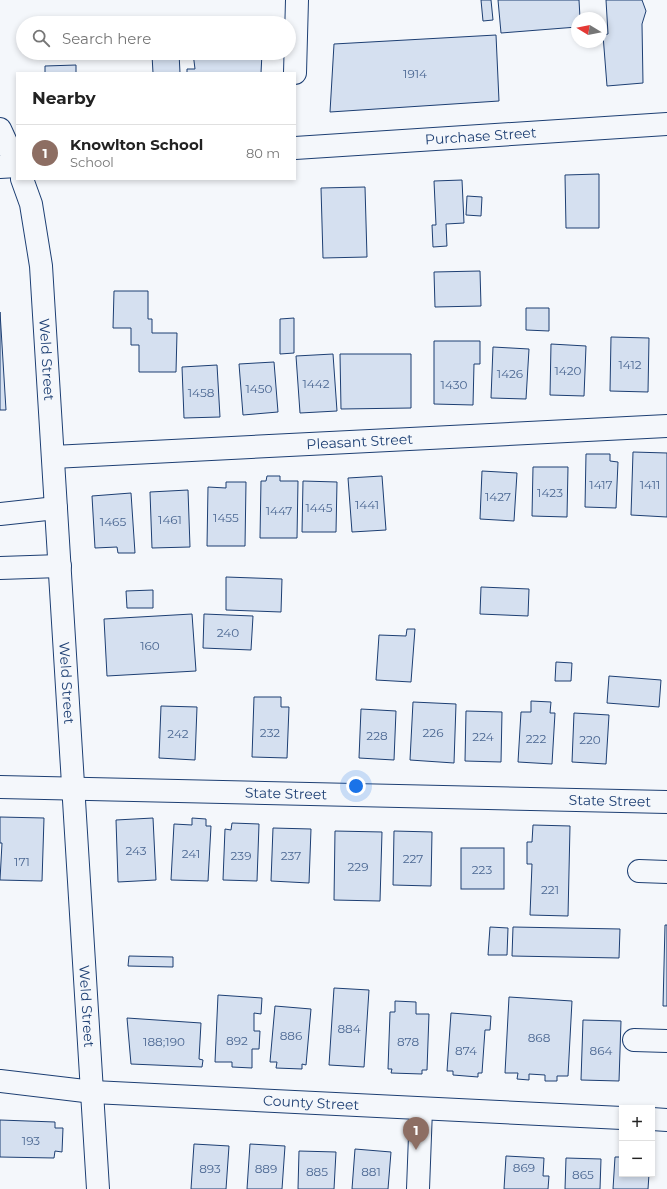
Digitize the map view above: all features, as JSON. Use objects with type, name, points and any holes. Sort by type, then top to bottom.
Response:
[{"type":"main road","points":[[296,36],[297,0]]},
{"type":"main road","points":[[295,60],[295,72]]},
{"type":"main road","name":"Purchase Street","points":[[296,148],[667,124]]},
{"type":"main road","points":[[0,129],[16,164]]},
{"type":"main road","points":[[0,167],[16,166]]},
{"type":"main road","name":"Weld Street","points":[[22,180],[31,204],[41,266],[98,1189]]},
{"type":"main road","name":"Pleasant Street","points":[[53,457],[667,426]]},
{"type":"main road","points":[[0,514],[56,508]]},
{"type":"main road","points":[[0,568],[60,566]]},
{"type":"main road","name":"State Street","points":[[0,787],[667,802]]},
{"type":"main road","points":[[639,872],[667,872]]},
{"type":"main road","points":[[634,1040],[667,1041]]},
{"type":"main road","name":"County Street","points":[[0,1081],[93,1092],[619,1118]]},
{"type":"main road","points":[[418,1189],[421,1109]]},
{"type":"main road","points":[[655,1119],[667,1120]]},
{"type":"building","points":[[481,0],[491,0],[493,20],[483,21]]},
{"type":"building","points":[[498,0],[579,0],[580,12],[571,12],[571,27],[501,33]]},
{"type":"building","points":[[606,0],[642,0],[646,11],[642,24],[643,83],[607,86],[604,48],[607,48]]},
{"type":"building","points":[[496,35],[499,101],[330,112],[334,44]]},
{"type":"building","points":[[152,60],[179,60],[180,72],[153,72]]},
{"type":"building","points":[[194,60],[262,60],[261,72],[187,72],[187,69],[195,69]]},
{"type":"building","points":[[76,65],[76,72],[45,72],[45,66]]},
{"type":"building","points":[[599,174],[599,228],[566,228],[565,175]]},
{"type":"building","points":[[462,180],[464,223],[446,224],[447,246],[433,247],[432,225],[436,225],[434,181]]},
{"type":"building","points":[[365,187],[367,257],[323,258],[321,188]]},
{"type":"building","points":[[467,196],[482,197],[481,216],[466,215]]},
{"type":"building","points":[[480,271],[481,306],[435,307],[434,272]]},
{"type":"building","points":[[114,291],[148,291],[148,319],[152,319],[152,333],[177,333],[176,372],[139,372],[139,345],[131,345],[131,328],[113,328]]},
{"type":"building","points":[[526,308],[549,308],[549,331],[526,330]]},
{"type":"building","points":[[0,312],[6,410],[0,410]]},
{"type":"building","points":[[294,318],[294,353],[280,354],[280,319]]},
{"type":"building","points":[[611,337],[649,338],[648,392],[610,391]]},
{"type":"building","points":[[434,341],[480,341],[480,364],[474,364],[473,405],[434,404]]},
{"type":"building","points":[[551,344],[586,346],[584,396],[550,395]]},
{"type":"building","points":[[493,347],[529,349],[526,399],[491,398]]},
{"type":"building","points":[[333,354],[337,411],[300,413],[296,356]]},
{"type":"building","points":[[340,354],[411,354],[411,408],[341,409]]},
{"type":"building","points":[[274,362],[278,412],[243,415],[239,364]]},
{"type":"building","points":[[217,365],[220,417],[184,418],[182,367]]},
{"type":"building","points":[[633,452],[667,453],[667,517],[631,515]]},
{"type":"building","points":[[586,454],[610,454],[610,461],[618,462],[616,508],[585,507]]},
{"type":"building","points":[[533,467],[568,467],[567,517],[532,516]]},
{"type":"building","points":[[482,471],[517,473],[514,521],[480,519]]},
{"type":"building","points":[[267,476],[280,476],[280,481],[298,481],[297,538],[260,538],[261,481],[266,481]]},
{"type":"building","points":[[382,476],[386,530],[352,532],[348,478]]},
{"type":"building","points":[[303,481],[337,482],[336,532],[302,532]]},
{"type":"building","points":[[226,482],[246,482],[245,546],[207,546],[208,487],[226,488]]},
{"type":"building","points":[[188,490],[190,547],[152,548],[150,492]]},
{"type":"building","points":[[131,493],[135,553],[118,553],[117,547],[95,548],[92,496]]},
{"type":"building","points":[[226,577],[282,579],[281,612],[226,610]]},
{"type":"building","points":[[481,587],[529,589],[528,616],[480,614]]},
{"type":"building","points":[[153,590],[153,608],[127,608],[126,591]]},
{"type":"building","points":[[192,614],[196,671],[107,676],[104,619]]},
{"type":"building","points":[[204,614],[253,616],[251,650],[203,648]]},
{"type":"building","points":[[407,629],[415,629],[411,682],[376,680],[379,635],[406,636]]},
{"type":"building","points":[[556,662],[572,663],[571,681],[555,681]]},
{"type":"building","points":[[609,676],[661,680],[659,707],[607,703]]},
{"type":"building","points":[[254,697],[281,697],[281,707],[289,707],[287,758],[252,757]]},
{"type":"building","points":[[531,701],[551,702],[550,713],[555,713],[552,764],[518,762],[521,712],[531,712]]},
{"type":"building","points":[[413,702],[456,704],[454,763],[410,760]]},
{"type":"building","points":[[161,706],[197,707],[195,760],[159,758]]},
{"type":"building","points":[[361,709],[396,711],[394,760],[359,758]]},
{"type":"building","points":[[466,711],[502,712],[501,762],[465,761]]},
{"type":"building","points":[[574,713],[609,715],[606,764],[572,762]]},
{"type":"building","points":[[0,817],[44,818],[42,881],[0,880],[2,843],[0,843]]},
{"type":"building","points":[[153,818],[156,880],[118,882],[116,820]]},
{"type":"building","points":[[192,818],[206,819],[206,826],[211,826],[208,881],[171,880],[174,824],[192,825]]},
{"type":"building","points":[[232,823],[259,824],[257,881],[223,880],[225,829],[231,830]]},
{"type":"building","points":[[533,825],[570,826],[568,916],[530,915],[532,864],[527,864],[527,842],[532,842]]},
{"type":"building","points":[[273,828],[311,829],[309,883],[271,881]]},
{"type":"building","points":[[335,831],[382,832],[380,901],[334,900]]},
{"type":"building","points":[[394,831],[432,832],[431,886],[393,885]]},
{"type":"building","points":[[461,848],[504,848],[504,889],[461,889]]},
{"type":"building","points":[[665,925],[667,925],[667,1006],[663,1006]]},
{"type":"building","points":[[490,927],[508,928],[507,955],[488,955]]},
{"type":"building","points":[[513,927],[620,929],[619,958],[512,956]]},
{"type":"building","points":[[129,956],[173,957],[173,967],[128,966]]},
{"type":"building","points":[[334,988],[369,990],[364,1067],[329,1065]]},
{"type":"building","points":[[218,995],[262,998],[261,1014],[254,1013],[254,1031],[260,1031],[259,1049],[252,1049],[252,1068],[232,1067],[232,1062],[215,1062]]},
{"type":"building","points":[[509,997],[572,1001],[568,1076],[557,1076],[557,1081],[545,1081],[545,1075],[529,1074],[529,1080],[517,1079],[518,1073],[505,1073]]},
{"type":"building","points":[[395,1001],[416,1002],[416,1014],[429,1014],[427,1070],[422,1070],[422,1074],[391,1073],[392,1069],[388,1069],[390,1012],[395,1012]]},
{"type":"building","points":[[275,1006],[311,1009],[306,1065],[302,1064],[302,1069],[276,1068],[277,1062],[270,1062]]},
{"type":"building","points":[[451,1013],[491,1016],[490,1030],[485,1030],[482,1073],[478,1073],[478,1077],[453,1075],[453,1071],[447,1071]]},
{"type":"building","points":[[127,1018],[201,1023],[199,1059],[203,1060],[202,1067],[131,1064]]},
{"type":"building","points":[[583,1020],[621,1021],[619,1081],[581,1080]]},
{"type":"building","points":[[0,1120],[55,1122],[55,1128],[63,1128],[62,1152],[55,1151],[54,1158],[0,1157]]},
{"type":"building","points":[[194,1144],[229,1146],[226,1189],[191,1189]]},
{"type":"building","points":[[250,1144],[285,1146],[282,1189],[247,1189]]},
{"type":"building","points":[[355,1149],[391,1152],[388,1189],[352,1189]]},
{"type":"building","points":[[299,1151],[336,1152],[334,1189],[298,1189]]},
{"type":"building","points":[[506,1156],[544,1158],[543,1176],[549,1176],[548,1189],[504,1189]]},
{"type":"building","points":[[615,1157],[619,1157],[619,1177],[649,1177],[648,1189],[613,1189]]},
{"type":"building","points":[[566,1158],[601,1159],[600,1189],[565,1189]]},
{"type":"place","name":"Knowlton School","points":[[416,1150]]}]
